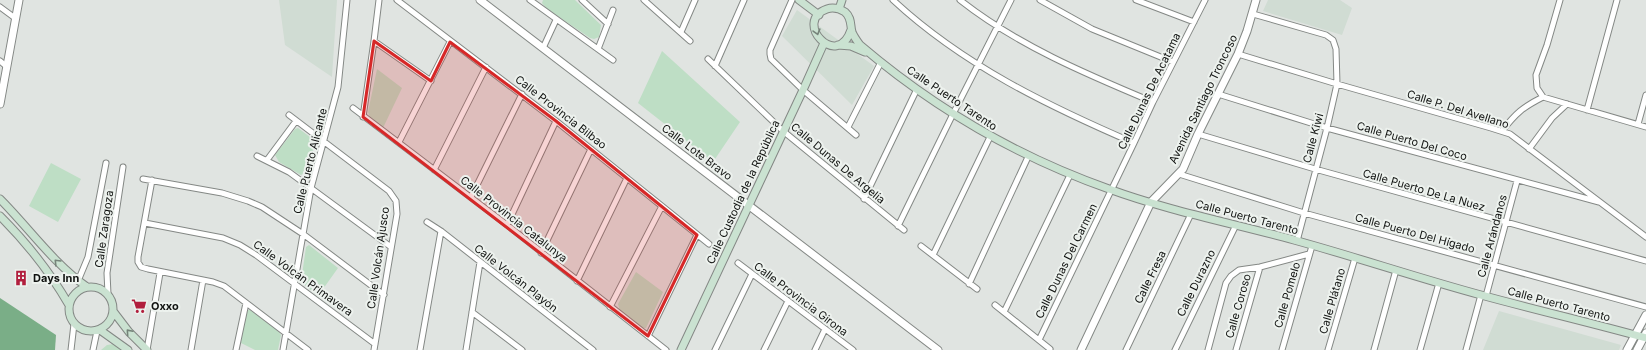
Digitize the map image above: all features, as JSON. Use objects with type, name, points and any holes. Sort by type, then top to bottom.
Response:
[{"type":"main road","points":[[799,0],[818,15]]},
{"type":"main road","points":[[839,9],[842,0]]},
{"type":"main road","points":[[828,9],[839,9],[844,12],[850,20],[851,30],[846,40],[836,45],[824,43],[816,33],[815,21],[818,15],[828,9]]},
{"type":"main road","name":"Calle Puerto Tarento","points":[[851,30],[857,42],[880,62],[953,114],[990,137],[1070,175],[1111,190],[1151,202],[1297,241],[1483,296],[1635,335],[1645,336]]},
{"type":"main road","name":"Calle Custodia de la República","points":[[681,350],[824,43]]},
{"type":"main road","name":"Calle Puerto Tarento","points":[[836,45],[851,46],[871,54]]},
{"type":"main road","points":[[0,199],[55,261],[87,287]]},
{"type":"main road","points":[[0,216],[44,267],[58,286],[69,305]]},
{"type":"main road","points":[[87,287],[94,287],[102,289],[108,294],[112,302],[113,311],[111,319],[107,325],[98,330],[88,332],[80,329],[74,324],[69,315],[69,305],[75,293],[87,287]]},
{"type":"main road","points":[[113,311],[129,332],[147,350]]},
{"type":"main road","points":[[98,330],[128,350]]},
{"type":"street","points":[[0,104],[3,64],[16,18],[19,0]]},
{"type":"street","name":"Calle Puerto Alicante","points":[[283,350],[311,188],[338,87],[347,0]]},
{"type":"street","points":[[363,117],[379,0]]},
{"type":"street","name":"Calle Provincia Bilbao","points":[[397,0],[450,42],[522,94],[709,244]]},
{"type":"street","name":"Calle Lote Bravo","points":[[480,0],[938,350]]},
{"type":"street","points":[[530,0],[537,2],[556,20],[613,60]]},
{"type":"street","points":[[582,0],[608,24]]},
{"type":"street","points":[[645,0],[690,41]]},
{"type":"street","points":[[680,32],[694,0]]},
{"type":"street","points":[[715,66],[744,0]]},
{"type":"street","points":[[792,0],[770,54],[775,63],[803,90],[856,135]]},
{"type":"street","points":[[893,0],[928,30],[978,65],[1020,90],[1054,108],[1134,143]]},
{"type":"street","points":[[960,0],[998,26],[1068,65],[1153,102]]},
{"type":"street","points":[[898,226],[1011,0]]},
{"type":"street","points":[[1040,0],[1092,29],[1173,62]]},
{"type":"street","points":[[1136,0],[1194,22]]},
{"type":"street","name":"Calle Dunas De Acatama","points":[[1111,190],[1153,102],[1205,0]]},
{"type":"street","name":"Avenida Santiago Troncoso","points":[[1081,350],[1151,202],[1179,174],[1238,54],[1253,14],[1256,0]]},
{"type":"street","points":[[1560,0],[1547,45],[1537,69],[1537,88],[1543,96],[1646,127]]},
{"type":"street","points":[[1587,110],[1617,0]]},
{"type":"street","points":[[0,7],[16,18]]},
{"type":"street","points":[[598,49],[613,10]]},
{"type":"street","name":"Calle Kiwi","points":[[1253,14],[1326,35],[1333,40],[1336,49],[1337,84],[1297,241]]},
{"type":"street","points":[[543,48],[556,20]]},
{"type":"street","points":[[374,41],[431,81]]},
{"type":"street","points":[[399,142],[450,42]]},
{"type":"street","name":"Calle P. Del Avellano","points":[[1238,54],[1510,134],[1646,237]]},
{"type":"street","name":"Calle Dunas De Argelia","points":[[708,59],[783,131],[864,199],[904,230]]},
{"type":"street","points":[[848,127],[880,62]]},
{"type":"street","points":[[434,170],[486,67]]},
{"type":"street","points":[[864,199],[917,89]]},
{"type":"street","points":[[471,198],[522,94]]},
{"type":"street","name":"Calle Puerto Del Coco","points":[[1218,94],[1327,128],[1602,203]]},
{"type":"street","points":[[1638,124],[1646,95]]},
{"type":"street","points":[[1502,131],[1516,114],[1525,106],[1543,96]]},
{"type":"street","points":[[1529,149],[1552,118],[1567,104]]},
{"type":"street","name":"Calle Provincia Catalunya","points":[[353,108],[664,348]]},
{"type":"street","name":"Calle Volcán Ajusco","points":[[289,115],[389,191],[393,196],[398,209],[374,350]]},
{"type":"street","points":[[267,160],[296,121]]},
{"type":"street","points":[[506,225],[556,121]]},
{"type":"street","name":"Calle Puerto De La Nuez","points":[[1198,134],[1315,169],[1646,262]]},
{"type":"street","points":[[933,255],[990,137]]},
{"type":"street","points":[[541,253],[591,149]]},
{"type":"street","points":[[256,156],[289,172],[391,247]]},
{"type":"street","points":[[969,284],[1028,156]]},
{"type":"street","name":"Calle Zaragoza","points":[[78,281],[88,257],[106,163]]},
{"type":"street","name":"Calle Zaragoza","points":[[108,294],[107,273],[123,167]]},
{"type":"street","name":"Calle Puerto Del Hígado","points":[[1179,174],[1304,212],[1646,307]]},
{"type":"street","points":[[1004,312],[1070,175]]},
{"type":"street","points":[[576,281],[627,178]]},
{"type":"street","points":[[143,179],[222,193],[248,201],[275,214],[384,295]]},
{"type":"street","points":[[152,180],[138,257],[138,262],[141,267],[160,273],[203,280],[224,286],[308,350]]},
{"type":"street","name":"Calle Arándanos","points":[[1466,350],[1494,265],[1517,181]]},
{"type":"street","name":"Calle Dunas Del Carmen","points":[[1039,340],[1111,190]]},
{"type":"street","points":[[610,307],[662,206]]},
{"type":"street","name":"Calle Fresa","points":[[1126,350],[1192,214]]},
{"type":"street","name":"Calle Volcán Primavera","points":[[144,222],[223,238],[240,245],[256,255],[375,344]]},
{"type":"street","name":"Calle Volcán Playón","points":[[427,222],[441,231],[593,350]]},
{"type":"street","name":"Calle Durazno","points":[[1175,350],[1236,225]]},
{"type":"street","points":[[420,350],[441,231]]},
{"type":"street","points":[[648,336],[697,235]]},
{"type":"street","points":[[921,246],[977,289]]},
{"type":"street","name":"Calle Pomelo","points":[[1282,350],[1312,246]]},
{"type":"street","points":[[1208,350],[1228,279],[1239,270],[1260,267],[1309,254]]},
{"type":"street","name":"Calle Plátano","points":[[1328,350],[1355,258]]},
{"type":"street","points":[[466,350],[480,262]]},
{"type":"street","name":"Calle Provincia Girona","points":[[738,263],[853,350]]},
{"type":"street","name":"Calle Coroso","points":[[1236,350],[1260,267]]},
{"type":"street","points":[[1374,350],[1396,270]]},
{"type":"street","points":[[147,350],[160,273]]},
{"type":"street","points":[[715,350],[752,274]]},
{"type":"street","points":[[191,350],[203,280]]},
{"type":"street","points":[[1420,350],[1439,283]]},
{"type":"street","points":[[764,350],[788,301]]},
{"type":"street","points":[[236,350],[246,303]]},
{"type":"street","name":"Calle Dunas Del Carmen","points":[[995,305],[1050,349]]},
{"type":"street","points":[[472,312],[522,350]]},
{"type":"street","points":[[1627,350],[1646,315]]},
{"type":"street","points":[[71,350],[74,324]]},
{"type":"street","points":[[815,350],[825,329]]},
{"type":"street","points":[[93,350],[98,330]]},
{"type":"street","points":[[1637,350],[1645,336]]},
{"type":"highlighted area","points":[[374,41],[431,81],[450,42],[556,121],[697,235],[648,336],[363,117]]},
{"type":"shaded area","points":[[279,0],[337,0],[332,77],[285,45]]},
{"type":"shaded area","points":[[543,0],[575,0],[601,25],[599,37],[594,39],[590,38],[546,8],[542,3]]},
{"type":"shaded area","points":[[1268,0],[1340,0],[1352,8],[1342,35],[1263,11]]},
{"type":"shaded area","points":[[797,10],[874,66],[852,105],[782,36]]},
{"type":"shaded area","points":[[662,51],[740,122],[713,162],[638,103]]},
{"type":"shaded area","points":[[377,69],[402,88],[383,128],[370,118],[368,112]]},
{"type":"shaded area","points":[[298,128],[314,140],[315,143],[308,170],[301,175],[279,162],[275,155],[295,129]]},
{"type":"shaded area","points":[[51,163],[81,179],[58,222],[29,206]]},
{"type":"shaded area","points":[[309,245],[338,268],[318,296],[301,282],[306,247]]},
{"type":"shaded area","points":[[636,272],[663,292],[646,328],[642,328],[620,311],[618,304]]},
{"type":"shaded area","points":[[0,298],[56,335],[55,350],[0,350]]},
{"type":"shaded area","points":[[248,310],[279,332],[281,335],[278,350],[255,350],[241,343],[246,313]]},
{"type":"shaded area","points":[[1499,311],[1621,345],[1619,350],[1483,350]]},
{"type":"shaded area","points":[[113,344],[122,350],[101,350],[107,345]]},
{"type":"place","name":"Days Inn","points":[[21,278]]},
{"type":"place","name":"Oxxo","points":[[139,306]]}]
